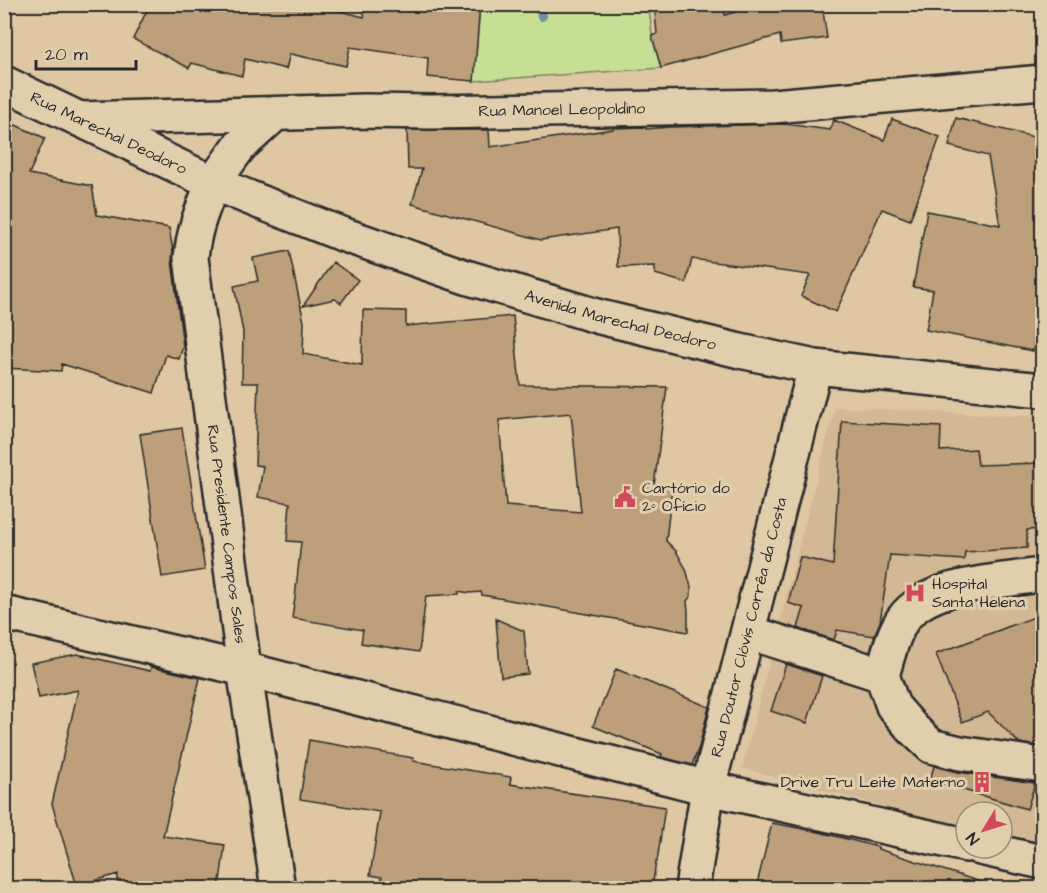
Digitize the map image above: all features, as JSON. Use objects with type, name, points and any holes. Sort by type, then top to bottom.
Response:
[{"type":"main road","name":"Rua Manoel Leopoldino","points":[[79,119],[364,111],[444,112],[773,106],[1042,82]]},
{"type":"main road","name":"Rua Marechal Deodoro","points":[[4,83],[213,183]]},
{"type":"main road","name":"Rua Presidente Campos Sales","points":[[275,114],[239,147],[213,183],[193,237],[191,258],[244,669],[278,888]]},
{"type":"main road","name":"Avenida Marechal Deodoro","points":[[213,183],[339,233],[477,280],[600,317],[815,367],[1042,390]]},
{"type":"main road","name":"Rua Doutor Clóvis Corrêa da Costa","points":[[692,888],[708,789],[815,367]]},
{"type":"main road","points":[[1033,576],[952,588],[916,605],[903,619],[896,633],[882,675],[893,706],[931,746],[960,753],[1042,765]]},
{"type":"main road","points":[[4,613],[244,669],[708,789],[954,842]]},
{"type":"main road","points":[[748,632],[882,675]]},
{"type":"main road","points":[[1014,856],[1042,862]]},
{"type":"shaded area","name":"Hospital Santa Helena","points":[[835,407],[1042,417],[1042,850],[1014,842],[1014,800],[954,800],[954,826],[742,768]]},
{"type":"green space","points":[[480,5],[649,5],[652,36],[661,68],[474,81]]},
{"type":"building","points":[[150,4],[312,4],[364,17],[365,4],[480,4],[474,81],[427,77],[428,58],[350,47],[346,66],[290,54],[286,69],[245,59],[242,76],[192,63],[189,68],[133,39]]},
{"type":"building","points":[[654,4],[724,4],[725,15],[762,4],[822,4],[827,38],[781,44],[780,35],[661,68],[652,36],[657,34]]},
{"type":"building","points":[[956,118],[1042,139],[1042,302],[1033,351],[926,330],[933,290],[913,287],[927,211],[1000,225],[988,156],[949,146]]},
{"type":"building","points":[[892,119],[940,137],[910,220],[882,209],[836,312],[801,296],[810,275],[692,259],[686,283],[655,274],[655,266],[618,267],[617,229],[541,240],[412,204],[422,169],[408,169],[407,130],[489,130],[490,147],[613,128],[785,124],[830,130],[834,120],[884,140]]},
{"type":"building","points":[[4,120],[45,138],[29,174],[92,186],[97,215],[169,228],[183,346],[179,359],[166,355],[154,393],[62,364],[61,371],[4,368]]},
{"type":"building","points":[[289,251],[304,322],[303,354],[362,365],[363,310],[406,311],[406,326],[513,316],[520,385],[667,387],[654,486],[672,487],[666,541],[676,551],[686,569],[691,587],[691,596],[687,601],[688,632],[482,595],[481,592],[459,591],[459,594],[426,596],[419,652],[361,643],[363,630],[292,618],[301,542],[287,541],[290,503],[258,497],[263,466],[255,465],[258,383],[242,383],[243,332],[234,286],[258,281],[253,258]],"holes":[[[571,413],[581,512],[506,506],[499,420]]]},
{"type":"building","points":[[333,262],[358,280],[341,303],[335,299],[303,306]]},
{"type":"building","points":[[842,421],[941,427],[940,451],[976,449],[978,465],[1042,463],[1042,529],[1027,530],[1027,548],[965,552],[964,560],[890,555],[880,622],[874,636],[837,630],[834,640],[798,628],[804,608],[788,603],[800,557],[833,565]]},
{"type":"building","points":[[182,428],[205,570],[162,577],[140,434]]},
{"type":"building","points":[[1042,614],[1042,744],[1038,746],[1019,743],[988,712],[962,722],[936,654]]},
{"type":"building","points":[[496,619],[524,631],[528,674],[501,677]]},
{"type":"building","points":[[77,654],[150,671],[151,667],[200,678],[163,836],[225,845],[219,888],[117,888],[118,874],[77,886],[52,804],[78,690],[39,698],[31,663]]},
{"type":"building","points":[[786,664],[822,676],[807,723],[771,711]]},
{"type":"building","points":[[616,669],[709,707],[692,765],[661,757],[662,754],[593,726]]},
{"type":"building","points":[[309,740],[414,758],[413,761],[511,777],[510,784],[665,807],[652,888],[380,888],[382,877],[370,875],[380,812],[300,799]]},
{"type":"building","name":"Drive Tru Leite Materno","points":[[934,766],[957,772],[1035,783],[1027,809],[1014,805],[1014,800],[997,800],[930,780]]},
{"type":"building","points":[[772,823],[878,847],[878,849],[984,883],[983,888],[756,888]]},
{"type":"waterway","points":[[539,4],[542,16]]},
{"type":"place","name":"Cartório do 2º Ofício","points":[[625,497]]},
{"type":"place","name":"Hospital Santa Helena","points":[[915,593]]},
{"type":"place","name":"Drive Tru Leite Materno","points":[[982,782]]}]
